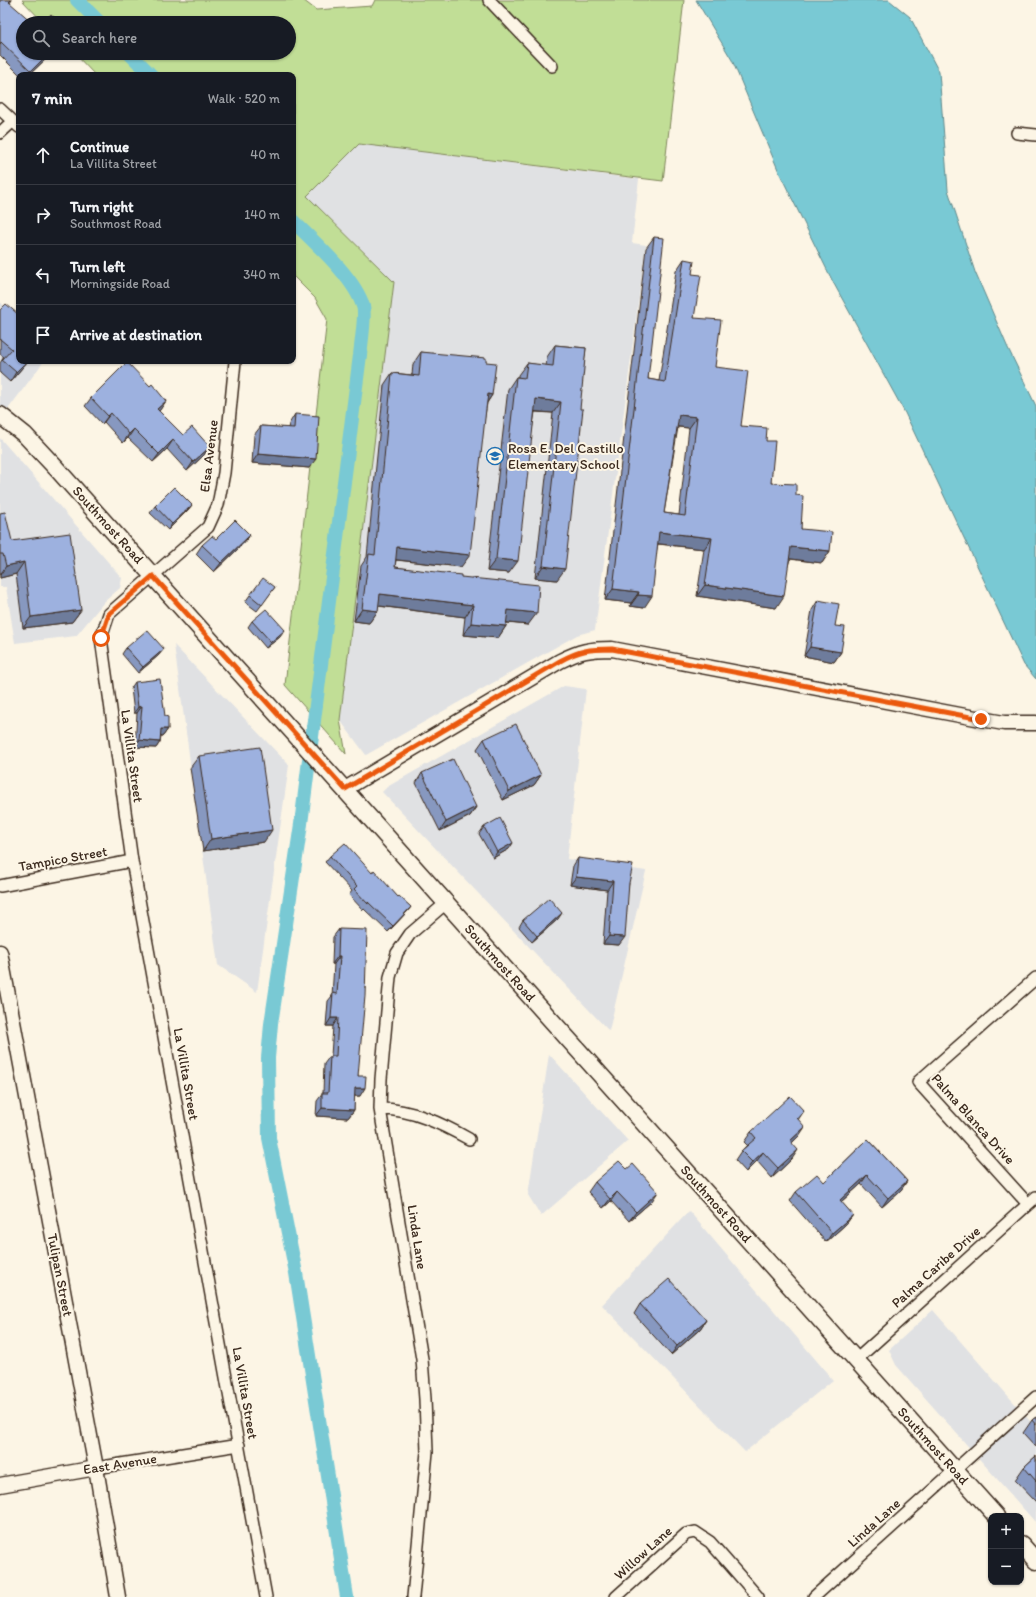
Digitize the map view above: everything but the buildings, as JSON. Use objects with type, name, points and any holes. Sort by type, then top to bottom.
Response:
[{"type":"main road","name":"Southmost Road","points":[[0,415],[24,435],[56,468],[993,1513]]},
{"type":"main road","points":[[1024,1547],[1036,1561]]},
{"type":"street","points":[[489,0],[552,66]]},
{"type":"street","points":[[0,109],[16,124],[0,133]]},
{"type":"street","points":[[1017,133],[1036,135]]},
{"type":"street","name":"Elsa Avenue","points":[[153,576],[208,527],[218,505],[224,474],[235,364]]},
{"type":"street","name":"La Villita Street","points":[[153,576],[109,614],[101,638],[132,861],[266,1597]]},
{"type":"street","points":[[345,789],[560,661],[577,652],[593,649],[612,649],[1004,723],[1036,723]]},
{"type":"street","name":"Tampico Street","points":[[0,886],[132,861]]},
{"type":"street","name":"Linda Lane","points":[[413,1597],[427,1452],[425,1399],[422,1359],[380,1109],[381,1079],[390,977],[397,953],[410,934],[446,903]]},
{"type":"street","name":"Tulipan Street","points":[[0,952],[96,1468],[118,1597]]},
{"type":"street","name":"Palma Blanca Drive","points":[[1032,1201],[918,1082],[1036,978]]},
{"type":"street","points":[[380,1109],[395,1109],[444,1124],[469,1139]]},
{"type":"street","name":"Palma Caribe Drive","points":[[856,1360],[1032,1201]]},
{"type":"street","points":[[955,1471],[1036,1398]]},
{"type":"street","name":"East Avenue","points":[[0,1485],[239,1445]]},
{"type":"street","name":"Linda Lane","points":[[814,1597],[955,1471]]},
{"type":"street","name":"Willow Lane","points":[[616,1597],[686,1534],[695,1532],[710,1542],[758,1597]]},
{"type":"shaded area","name":"Rosa E. Del Castillo Elementary School","points":[[359,144],[639,179],[632,243],[646,245],[595,630],[577,635],[366,755],[340,720],[394,282],[307,196]]},
{"type":"shaded area","points":[[0,302],[16,317],[16,364],[42,364],[0,420]]},
{"type":"shaded area","points":[[0,438],[122,578],[120,588],[104,602],[76,636],[15,643],[6,587],[0,587]]},
{"type":"shaded area","points":[[174,645],[289,765],[257,992],[218,965]]},
{"type":"shaded area","points":[[564,686],[586,689],[567,859],[646,871],[609,1031],[382,792],[387,787]]},
{"type":"shaded area","points":[[549,1054],[628,1141],[541,1216],[528,1195]]},
{"type":"shaded area","points":[[689,1211],[833,1380],[745,1452],[602,1305]]},
{"type":"shaded area","points":[[933,1310],[1036,1428],[1036,1523],[896,1365],[889,1350]]},
{"type":"green space","points":[[22,0],[303,0],[316,10],[372,6],[375,0],[684,0],[663,181],[359,144],[307,196],[394,282],[340,720],[346,754],[285,685],[327,319],[315,298],[296,279],[296,72],[92,72],[81,60],[296,60],[296,16],[37,16]]},
{"type":"water","points":[[696,0],[889,0],[910,17],[939,72],[948,190],[975,272],[1007,346],[1036,406],[1036,679],[1024,665],[905,413],[833,282],[779,172],[732,60]]},
{"type":"waterway","points":[[77,0],[93,16]]},
{"type":"waterway","points":[[136,60],[148,72]]},
{"type":"waterway","points":[[296,224],[343,272],[358,295],[364,310],[360,355],[301,824],[271,1024],[268,1058],[269,1138],[296,1273],[347,1597]]},
{"type":"place","name":"Rosa E. Del Castillo Elementary School","points":[[495,456]]},
{"type":"route","points":[[101,638],[109,614],[153,576],[345,789],[560,661],[577,652],[593,649],[612,649],[981,719]]}]
